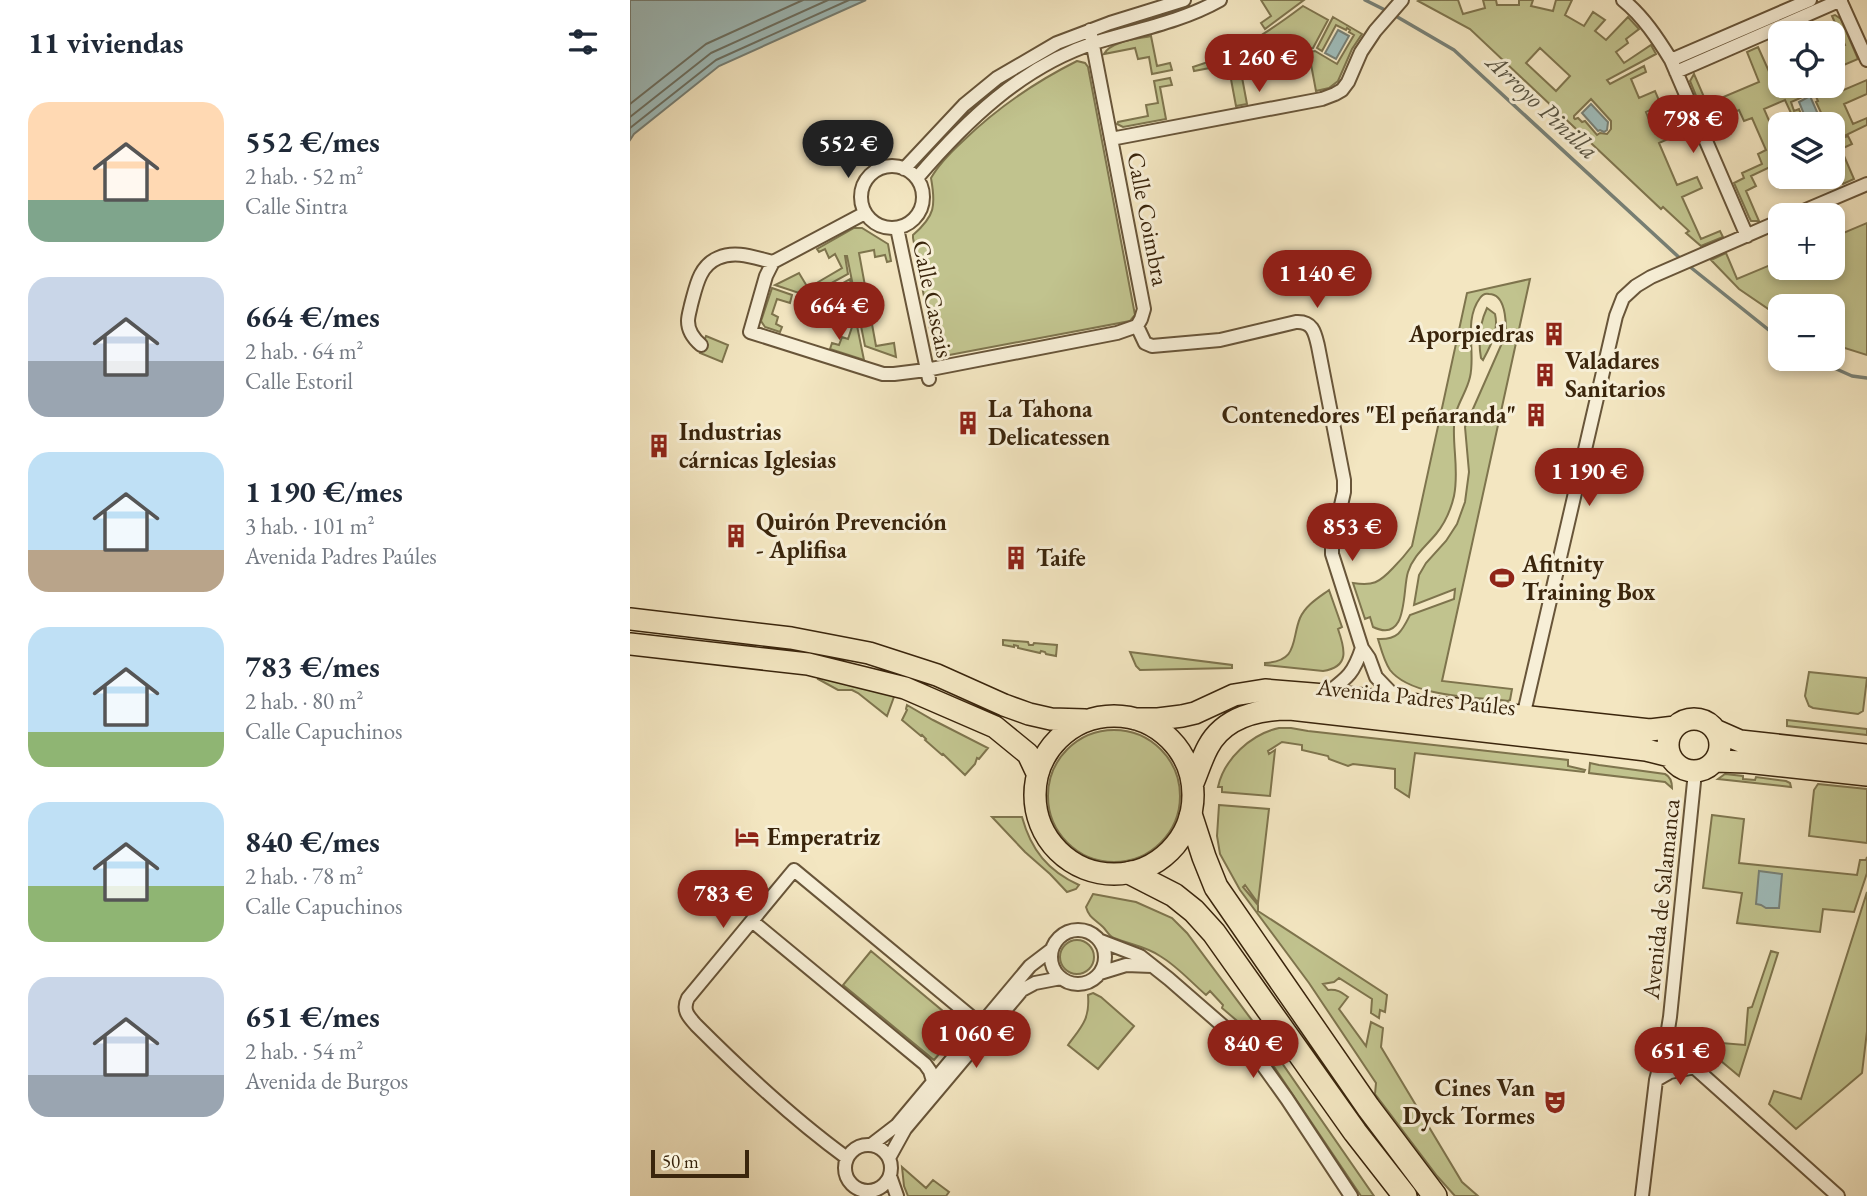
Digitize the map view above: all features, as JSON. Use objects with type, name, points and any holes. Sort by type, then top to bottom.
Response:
[{"type":"highway","points":[[630,620],[791,638],[869,653],[937,674],[1029,714],[1051,719],[1087,720],[1112,716],[1136,719],[1157,728],[1174,743],[1186,762],[1193,783],[1194,800],[1191,817],[1182,837],[1169,853],[1151,866],[1131,873],[1113,875],[1095,873],[1076,866],[1060,854],[1046,838],[1038,820],[1034,800],[1037,774],[1044,756],[1070,728],[1087,720]]},
{"type":"highway","points":[[630,644],[807,664],[905,688],[995,727],[1028,754],[1037,774]]},
{"type":"highway","name":"Avenida Padres Paúles","points":[[1136,719],[1158,719],[1195,713],[1234,695],[1265,690],[1650,730],[1675,727]]},
{"type":"highway","name":"Avenida Padres Paúles","points":[[1193,783],[1208,746],[1222,729],[1252,713],[1270,709],[1290,709],[1561,740],[1646,750],[1670,756]]},
{"type":"highway","points":[[1694,720],[1709,724],[1715,730],[1720,740],[1720,751],[1715,761],[1706,768],[1695,772],[1685,770],[1670,756],[1668,746],[1675,727],[1694,720]]},
{"type":"highway","points":[[1715,730],[1740,741],[1867,755]]},
{"type":"highway","points":[[1715,761],[1867,775]]},
{"type":"highway","points":[[1191,817],[1216,887],[1368,1107],[1435,1196]]},
{"type":"highway","points":[[1131,873],[1174,895],[1194,911],[1214,933],[1355,1132],[1405,1196]]},
{"type":"highway","points":[[1313,1073],[1343,1136],[1387,1196]]},
{"type":"highway","points":[[1408,1159],[1432,1177],[1449,1196]]},
{"type":"street","points":[[904,169],[964,105],[997,78],[1057,43],[1184,0]]},
{"type":"street","points":[[917,178],[954,136],[1003,92],[1063,56],[1092,44],[1193,13],[1220,0]]},
{"type":"street","points":[[1623,0],[1653,33],[1673,66],[1746,236],[1768,226]]},
{"type":"street","points":[[1673,66],[1810,0]]},
{"type":"street","points":[[1673,66],[1840,0],[1867,60]]},
{"type":"street","points":[[1111,139],[1322,99],[1335,94],[1348,82],[1361,52],[1384,19],[1400,2]]},
{"type":"street","name":"Calle Coimbra","points":[[1090,30],[1144,309],[1137,326]]},
{"type":"street","points":[[892,166],[904,169],[917,178],[922,188],[921,209],[907,225],[884,228],[873,222],[865,213],[861,200],[862,188],[869,176],[879,169],[892,166]]},
{"type":"street","points":[[1822,203],[1867,184]]},
{"type":"street","points":[[865,213],[773,262],[765,279],[750,332],[883,374],[927,374],[1137,326],[1145,343],[1152,346],[1220,340],[1296,322],[1312,327],[1344,480],[1332,554],[1362,648],[1376,677],[1402,704]]},
{"type":"street","name":"Calle Cascais","points":[[897,228],[927,374]]},
{"type":"street","name":"Avenida Padres Paúles","points":[[1523,717],[1616,316],[1623,298],[1636,286],[1673,267],[1746,236]]},
{"type":"street","points":[[701,345],[694,339],[687,320],[699,277],[705,268],[717,258],[734,254],[773,262]]},
{"type":"street","points":[[1325,695],[1356,668],[1362,648]]},
{"type":"street","name":"Avenida de Salamanca","points":[[1642,1196],[1656,1080],[1666,1042],[1695,772]]},
{"type":"street","points":[[847,1158],[773,1100],[687,1015],[685,1006],[688,998],[794,870],[981,1025]]},
{"type":"street","points":[[752,921],[925,1064],[933,1081]]},
{"type":"street","points":[[1100,973],[1105,962],[1105,952],[1094,935],[1074,930],[1055,941],[1051,950],[1054,971],[1070,983],[1080,984],[1100,973],[1126,965],[1152,966]]},
{"type":"street","points":[[1101,942],[1140,956],[1254,1053],[1351,1196]]},
{"type":"street","points":[[872,1145],[897,1125],[1030,966],[1051,950]]},
{"type":"street","points":[[889,1158],[905,1129],[1022,990],[1035,983],[1061,978]]},
{"type":"street","points":[[1666,1042],[1839,1196]]},
{"type":"street","points":[[1656,1080],[1670,1072],[1695,1067]]},
{"type":"street","points":[[872,1145],[882,1149],[892,1167],[883,1186],[862,1193],[847,1177],[845,1167],[847,1158],[853,1151],[872,1145]]},
{"type":"street","points":[[890,1176],[897,1196]]},
{"type":"green space","points":[[1261,0],[1304,0],[1265,29],[1261,23],[1271,16]]},
{"type":"green space","points":[[1458,0],[1463,14],[1485,8],[1483,0],[1496,0],[1497,5],[1519,5],[1519,0],[1533,0],[1531,6],[1553,11],[1556,0],[1572,0],[1565,15],[1584,26],[1593,12],[1605,20],[1595,31],[1606,40],[1628,17],[1639,29],[1626,39],[1628,43],[1616,52],[1624,63],[1651,45],[1656,54],[1607,80],[1610,84],[1644,66],[1646,72],[1631,79],[1639,98],[1655,91],[1661,105],[1646,112],[1653,130],[1669,124],[1672,130],[1676,128],[1679,134],[1659,143],[1677,185],[1697,177],[1702,188],[1682,197],[1701,239],[1720,231],[1723,237],[1701,246],[1686,233],[1689,231],[1663,207],[1661,209],[1470,29],[1418,1]],"holes":[[[1540,48],[1570,76],[1556,91],[1526,63]],[[1591,99],[1611,121],[1611,129],[1607,134],[1597,135],[1585,121],[1574,118]]]},
{"type":"green space","points":[[1303,6],[1328,20],[1313,48],[1194,71],[1193,67],[1223,56],[1251,41]]},
{"type":"green space","points":[[1835,15],[1842,21],[1834,21],[1832,16]]},
{"type":"green space","points":[[1333,17],[1362,34],[1338,81],[1329,88],[1316,91],[1310,59],[1299,61],[1298,54],[1315,51],[1337,64],[1354,35],[1347,28],[1346,30],[1336,25],[1322,51],[1317,48]]},
{"type":"green space","points":[[1845,28],[1858,59],[1845,64]]},
{"type":"green space","points":[[1151,36],[1157,66],[1170,63],[1172,70],[1152,74],[1149,57],[1138,59],[1135,48],[1104,54],[1118,43]]},
{"type":"green space","points":[[1758,47],[1768,69],[1768,98],[1800,98],[1791,102],[1794,111],[1799,109],[1800,112],[1790,112],[1785,100],[1764,109],[1768,118],[1768,168],[1751,176],[1756,186],[1746,191],[1759,221],[1751,221],[1734,183],[1744,178],[1742,173],[1762,164],[1758,154],[1766,150],[1752,118],[1744,121],[1739,110],[1719,119],[1717,113],[1705,118],[1690,81],[1694,74],[1707,104],[1759,82],[1747,52]]},
{"type":"green space","points":[[1077,61],[1088,67],[1135,315],[1130,321],[939,356],[934,350],[913,238],[932,210],[931,178],[950,154],[989,118],[1031,87]]},
{"type":"green space","points":[[1251,63],[1253,70],[1241,72],[1247,104],[1236,106],[1230,74],[1218,76],[1217,69]]},
{"type":"green space","points":[[1170,78],[1172,85],[1160,87],[1166,119],[1123,127],[1117,124],[1148,116],[1146,105],[1158,103],[1154,81]]},
{"type":"green space","points":[[1867,80],[1867,94],[1844,104],[1853,124],[1867,118],[1867,125],[1845,136],[1845,112],[1821,112],[1816,102],[1817,98],[1845,98],[1845,89]]},
{"type":"green space","points":[[1848,136],[1852,144],[1845,147],[1845,137]]},
{"type":"green space","points":[[1845,158],[1854,179],[1845,183]]},
{"type":"green space","points":[[1867,223],[1867,355],[1845,348],[1845,294],[1768,294],[1768,309],[1739,289],[1711,260],[1726,253],[1737,279],[1768,266],[1768,280],[1845,280],[1845,232]]},
{"type":"green space","points":[[854,228],[862,228],[888,244],[891,261],[887,262],[885,255],[875,257],[874,250],[859,253],[876,346],[894,343],[896,357],[865,346],[847,256],[848,274],[808,296],[775,285],[799,273],[808,288],[842,268],[835,254],[829,258],[825,249],[819,252],[817,249]]},
{"type":"green space","points":[[850,279],[856,312],[815,299]]},
{"type":"green space","points":[[1530,279],[1442,681],[1512,689],[1510,700],[1462,697],[1428,691],[1400,679],[1390,670],[1378,639],[1395,636],[1410,615],[1454,599],[1455,589],[1414,605],[1419,575],[1457,524],[1465,502],[1469,472],[1465,427],[1506,334],[1504,310],[1495,295],[1482,296],[1472,317],[1470,377],[1455,420],[1456,478],[1453,501],[1442,525],[1410,566],[1402,613],[1393,628],[1385,630],[1373,627],[1370,617],[1365,619],[1353,583],[1371,584],[1379,580],[1412,546],[1467,293]]},
{"type":"green space","points":[[772,288],[792,295],[790,303],[777,299],[772,314],[778,317],[776,324],[782,327],[780,332],[765,327],[761,321]]},
{"type":"green space","points":[[1487,308],[1495,314],[1496,326],[1483,360],[1480,339]]},
{"type":"green space","points":[[843,312],[855,316],[864,360],[830,349],[832,343],[839,345],[842,337],[848,339],[853,324],[840,319]]},
{"type":"green space","points":[[706,336],[728,345],[722,362],[700,353]]},
{"type":"green space","points":[[1329,590],[1342,627],[1338,629],[1343,656],[1338,666],[1323,671],[1265,665],[1289,654],[1303,613]]},
{"type":"green space","points":[[1003,640],[1028,642],[1029,645],[1057,645],[1056,656],[1014,645],[1003,645]]},
{"type":"green space","points":[[1130,652],[1232,665],[1232,668],[1140,670]]},
{"type":"green space","points":[[1809,672],[1867,678],[1863,711],[1858,714],[1809,706],[1805,696]]},
{"type":"green space","points":[[819,677],[895,694],[887,716],[858,693],[838,690],[818,679]]},
{"type":"green space","points":[[907,705],[988,748],[965,775],[902,720]]},
{"type":"green space","points":[[1787,720],[1867,729],[1867,735],[1787,726]]},
{"type":"green space","points":[[1279,728],[1568,760],[1568,766],[1585,770],[1415,753],[1409,797],[1395,788],[1395,769],[1353,764],[1348,766],[1329,759],[1328,756],[1302,750],[1302,745],[1282,742],[1268,751],[1269,754],[1275,750],[1270,796],[1222,792],[1222,787],[1218,787],[1221,777],[1240,749],[1258,736]]},
{"type":"green space","points":[[1114,730],[1139,735],[1161,749],[1175,771],[1180,796],[1175,821],[1161,843],[1139,857],[1114,862],[1089,857],[1067,843],[1053,821],[1048,796],[1053,771],[1067,749],[1089,735]]},
{"type":"green space","points":[[1590,763],[1665,774],[1671,780],[1672,788],[1665,782],[1589,773]]},
{"type":"green space","points":[[1725,774],[1743,776],[1743,779],[1755,780],[1756,777],[1786,781],[1791,787],[1718,779]]},
{"type":"green space","points":[[1818,784],[1867,789],[1867,843],[1809,836],[1814,790]]},
{"type":"green space","points":[[1219,805],[1269,809],[1258,903],[1245,885],[1243,887],[1258,905],[1258,911],[1387,995],[1385,1012],[1380,1010],[1379,1018],[1371,1013],[1372,999],[1339,978],[1323,984],[1328,990],[1339,991],[1348,997],[1339,1009],[1366,1046],[1371,1022],[1383,1028],[1381,1047],[1462,1182],[1478,1196],[1455,1196],[1375,1094],[1376,1083],[1309,983],[1240,890],[1220,854],[1217,836]]},
{"type":"green space","points":[[1712,815],[1744,819],[1739,863],[1857,875],[1860,860],[1866,860],[1867,857],[1867,873],[1854,912],[1823,909],[1820,932],[1737,923],[1742,893],[1703,888]]},
{"type":"green space","points":[[992,817],[1022,817],[1030,840],[1042,858],[1058,873],[1079,885],[1076,889],[1067,892]]},
{"type":"green space","points":[[1867,892],[1867,1031],[1862,1073],[1796,1129],[1769,1104],[1774,1091],[1801,1099]]},
{"type":"green space","points":[[1093,894],[1136,902],[1172,918],[1187,933],[1257,1027],[1374,1196],[1361,1196],[1264,1052],[1267,1047],[1253,1029],[1249,1031],[1222,1008],[1223,1005],[1210,991],[1206,995],[1166,960],[1149,950],[1111,936],[1087,911],[1086,907]]},
{"type":"green space","points":[[1077,940],[1089,945],[1094,957],[1089,969],[1077,974],[1065,969],[1060,957],[1065,945]]},
{"type":"green space","points":[[871,951],[950,1017],[945,1023],[957,1033],[934,1060],[843,985]]},
{"type":"green space","points":[[1771,951],[1778,953],[1739,1076],[1697,1041],[1745,1045],[1748,1008],[1752,1007]]},
{"type":"green space","points":[[1093,993],[1134,1026],[1098,1069],[1068,1045],[1084,1022],[1088,1010],[1088,995]]},
{"type":"green space","points":[[902,1167],[926,1188],[933,1180],[949,1192],[946,1196],[908,1196]]},
{"type":"water","points":[[630,0],[866,0],[719,66],[630,140]]},
{"type":"water","points":[[1338,30],[1349,36],[1336,59],[1325,53]]},
{"type":"water","points":[[1811,98],[1817,112],[1803,112],[1799,102]]},
{"type":"water","points":[[1591,104],[1608,122],[1604,132],[1598,131],[1582,113]]},
{"type":"water","points":[[1759,871],[1782,874],[1779,908],[1766,908],[1756,904]]},
{"type":"waterway","name":"Arroyo Pinilla","points":[[1365,0],[1387,11]]},
{"type":"waterway","name":"Arroyo Pinilla","points":[[1394,15],[1454,50],[1683,261]]},
{"type":"waterway","name":"Arroyo Pinilla","points":[[1689,266],[1768,329]]},
{"type":"waterway","name":"Arroyo Pinilla","points":[[1841,371],[1867,378]]},
{"type":"place","name":"Aporpiedras","points":[[1554,334]]},
{"type":"place","name":"Valadares Sanitarios","points":[[1545,375]]},
{"type":"place","name":"Contenedores \"El peñaranda\"","points":[[1536,415]]},
{"type":"place","name":"La Tahona Delicatessen","points":[[968,423]]},
{"type":"place","name":"Industrias cárnicas Iglesias","points":[[659,446]]},
{"type":"place","name":"Quirón Prevención - Aplifisa","points":[[736,536]]},
{"type":"place","name":"Taife","points":[[1016,558]]},
{"type":"place","name":"Afitnity Training Box","points":[[1502,578]]},
{"type":"place","name":"Emperatriz","points":[[747,837]]},
{"type":"place","name":"Cines Van Dyck Tormes","points":[[1555,1102]]}]
